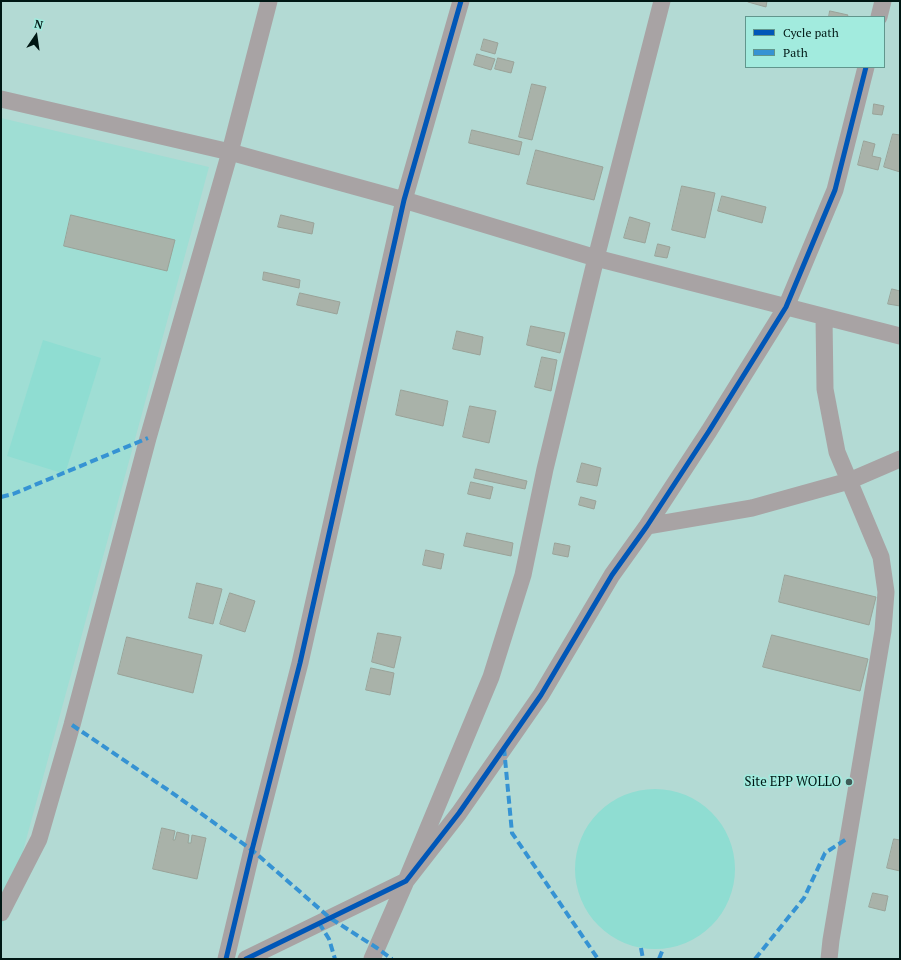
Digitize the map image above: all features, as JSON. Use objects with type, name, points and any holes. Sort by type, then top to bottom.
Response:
[{"type":"street","points":[[1,913],[39,838],[72,725],[148,438],[230,152],[269,1]]},
{"type":"street","points":[[226,959],[300,662],[404,200],[461,1]]},
{"type":"street","points":[[372,959],[491,677],[523,575],[545,469],[596,258],[662,1]]},
{"type":"street","points":[[879,16],[883,1]]},
{"type":"street","points":[[246,959],[406,881],[460,812],[541,695],[612,575],[647,526],[709,431],[786,307],[835,190],[866,68]]},
{"type":"street","points":[[1,100],[230,152],[404,200],[596,258],[900,336]]},
{"type":"street","points":[[824,317],[825,389],[837,452],[881,557],[886,592],[883,631],[832,932],[829,959]]},
{"type":"street","points":[[647,526],[752,508],[849,481],[900,459]]},
{"type":"shaded area","points":[[1,118],[209,167],[1,932]]},
{"type":"shaded area","points":[[43,340],[101,358],[65,474],[7,456]]},
{"type":"shaded area","points":[[647,789],[663,789],[678,792],[693,798],[712,812],[726,831],[729,838],[734,853],[734,885],[729,900],[726,907],[712,926],[693,940],[678,946],[663,949],[647,949],[632,946],[617,940],[598,926],[593,920],[584,907],[578,892],[575,877],[575,861],[578,846],[584,831],[598,812],[604,807],[617,798],[632,792]]},
{"type":"building","points":[[748,1],[767,1],[766,7]]},
{"type":"building","points":[[830,11],[848,15],[848,16],[829,16]]},
{"type":"building","points":[[484,39],[498,43],[495,54],[481,50]]},
{"type":"building","points":[[477,54],[495,59],[491,70],[474,65]]},
{"type":"building","points":[[498,58],[514,62],[511,73],[495,69]]},
{"type":"building","points":[[532,84],[546,87],[532,140],[519,137]]},
{"type":"building","points":[[874,104],[884,106],[882,115],[873,114]]},
{"type":"building","points":[[472,130],[522,142],[519,155],[469,143]]},
{"type":"building","points":[[893,134],[900,135],[900,172],[884,167]]},
{"type":"building","points":[[864,141],[875,144],[872,156],[881,158],[878,170],[858,165]]},
{"type":"building","points":[[536,150],[603,167],[594,200],[527,184]]},
{"type":"building","points":[[682,186],[715,193],[705,238],[672,230]]},
{"type":"building","points":[[722,196],[766,207],[762,223],[718,211]]},
{"type":"building","points":[[71,215],[175,240],[167,271],[64,246]]},
{"type":"building","points":[[281,215],[314,223],[312,234],[278,227]]},
{"type":"building","points":[[630,217],[650,223],[645,243],[624,238]]},
{"type":"building","points":[[658,244],[670,247],[667,258],[655,256]]},
{"type":"building","points":[[264,272],[300,280],[299,288],[263,280]]},
{"type":"building","points":[[892,289],[900,291],[900,306],[888,304]]},
{"type":"building","points":[[300,293],[340,302],[337,314],[297,305]]},
{"type":"building","points":[[531,326],[565,333],[560,353],[527,345]]},
{"type":"building","points":[[457,331],[483,337],[480,355],[453,349]]},
{"type":"building","points":[[542,357],[557,360],[551,391],[535,387]]},
{"type":"building","points":[[401,390],[448,401],[443,426],[396,415]]},
{"type":"building","points":[[470,406],[496,411],[489,443],[463,437]]},
{"type":"building","points":[[582,463],[601,468],[597,486],[577,482]]},
{"type":"building","points":[[476,469],[527,481],[525,489],[474,478]]},
{"type":"building","points":[[471,482],[493,487],[490,499],[468,494]]},
{"type":"building","points":[[581,497],[596,501],[594,509],[579,505]]},
{"type":"building","points":[[467,533],[513,543],[511,556],[464,546]]},
{"type":"building","points":[[555,543],[570,546],[568,557],[553,554]]},
{"type":"building","points":[[426,550],[444,554],[441,569],[423,565]]},
{"type":"building","points":[[785,575],[876,597],[869,625],[779,602]]},
{"type":"building","points":[[197,583],[222,589],[213,624],[189,618]]},
{"type":"building","points":[[230,593],[255,601],[245,632],[220,624]]},
{"type":"building","points":[[378,633],[401,637],[394,668],[372,662]]},
{"type":"building","points":[[772,635],[868,659],[860,691],[763,667]]},
{"type":"building","points":[[127,637],[202,655],[193,693],[118,674]]},
{"type":"building","points":[[371,668],[394,673],[390,695],[366,690]]},
{"type":"building","points":[[162,828],[175,831],[173,840],[175,840],[177,832],[189,835],[188,843],[191,843],[192,835],[206,838],[197,879],[153,869]]},
{"type":"building","points":[[894,839],[900,840],[900,871],[887,868]]},
{"type":"building","points":[[873,893],[888,896],[885,911],[869,907]]},
{"type":"marked path","points":[[1,497],[13,494],[148,438]]},
{"type":"marked path","points":[[72,725],[171,792],[252,850],[330,918],[392,959]]},
{"type":"marked path","points":[[504,748],[512,833],[598,959]]},
{"type":"marked path","points":[[755,959],[804,898],[825,853],[848,838]]},
{"type":"marked path","points":[[319,923],[329,939],[335,959]]},
{"type":"marked path","points":[[641,948],[643,959]]},
{"type":"marked path","points":[[659,959],[663,949]]},
{"type":"cycle path","points":[[226,959],[252,850],[300,663],[404,200],[461,1]]},
{"type":"cycle path","points":[[246,959],[406,881],[459,813],[541,695],[612,575],[647,526],[709,431],[786,307],[835,190],[866,68]]},
{"type":"place","name":"Site EPP WOLLO","points":[[849,782]]}]
